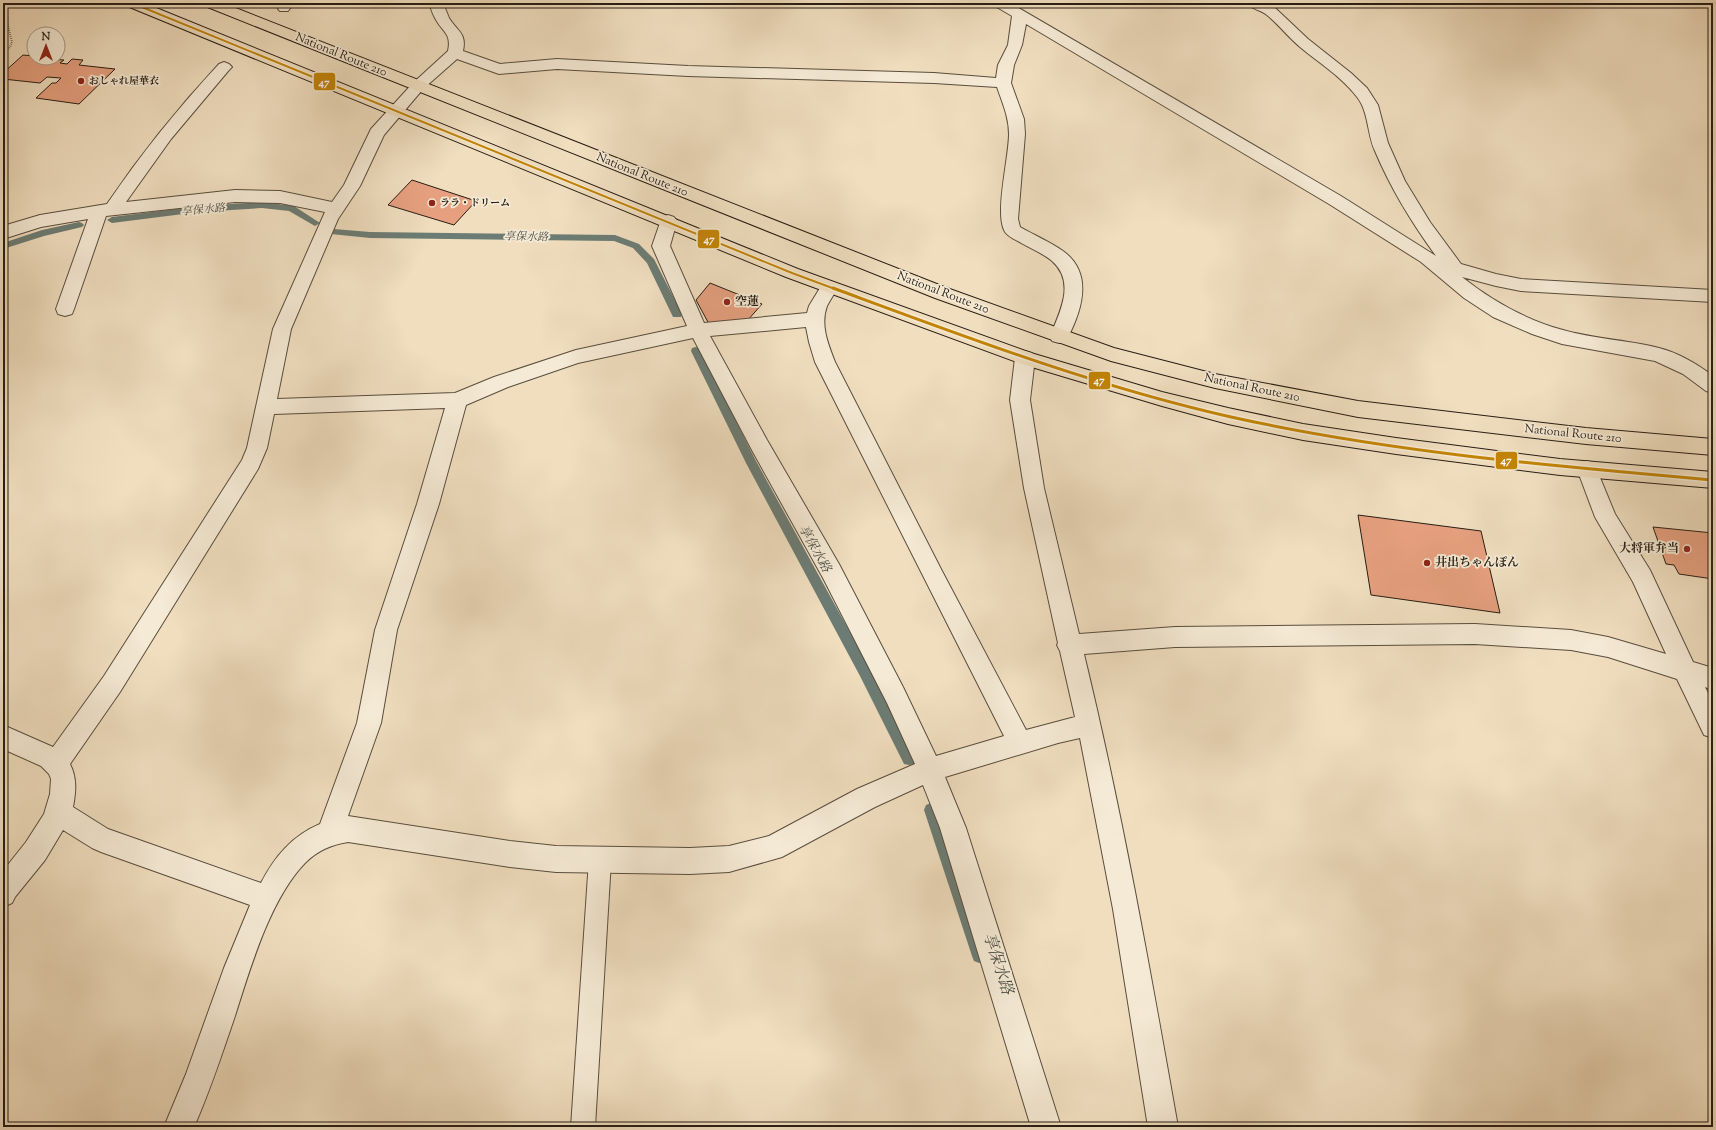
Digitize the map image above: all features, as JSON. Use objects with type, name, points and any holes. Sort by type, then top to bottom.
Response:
[{"type":"highway","points":[[132,3],[829,287],[1025,358],[1162,399],[1228,416],[1303,432],[1396,446],[1560,467],[1713,480]]},
{"type":"highway","name":"National Route 210","points":[[210,3],[941,293],[1111,354],[1158,368],[1334,405],[1586,436],[1713,447]]},
{"type":"street","points":[[56,763],[112,684],[251,463],[257,448],[282,329],[323,233],[352,186],[377,133],[418,86],[455,53],[457,44],[456,36],[442,18],[436,3]]},
{"type":"street","points":[[1254,3],[1263,6],[1274,14],[1304,43],[1356,85],[1366,98],[1372,111],[1382,148],[1402,191],[1418,219],[1453,272],[1470,293],[1500,312],[1539,330],[1562,337],[1659,355],[1690,369],[1713,386]]},
{"type":"street","points":[[1009,7],[1335,200],[1453,272],[1502,283],[1521,285],[1713,296]]},
{"type":"street","points":[[1009,7],[1015,45],[1006,65],[1003,83],[1017,125],[1009,214],[1010,225],[1013,230],[1058,256],[1070,269],[1075,283],[1073,301],[1059,336]]},
{"type":"street","points":[[455,53],[498,69],[557,64],[688,71],[942,78],[1003,83]]},
{"type":"street","points":[[65,309],[106,210],[203,89],[224,66]]},
{"type":"street","points":[[3,233],[40,221],[106,210],[249,195],[280,197],[337,209]]},
{"type":"street","points":[[668,221],[662,246],[698,330],[760,446],[834,578],[895,695],[930,770],[954,828],[1046,1127]]},
{"type":"street","points":[[829,287],[818,306],[816,319],[817,340],[825,362],[934,578],[1020,743]]},
{"type":"street","points":[[265,407],[457,400],[500,382],[576,357],[698,330],[816,319]]},
{"type":"street","points":[[1025,358],[1020,400],[1034,488],[1069,645],[1089,725],[1127,916],[1164,1127]]},
{"type":"street","points":[[330,832],[369,723],[386,630],[428,504],[457,400]]},
{"type":"street","points":[[1587,469],[1606,517],[1642,576],[1685,672],[1713,727]]},
{"type":"street","points":[[1069,645],[1175,637],[1275,638],[1482,634],[1571,640],[1608,647],[1685,672],[1713,679]]},
{"type":"street","points":[[179,1127],[197,1083],[235,972],[267,898],[280,876],[296,854],[315,839],[330,832],[348,829],[510,854],[556,859],[690,861],[729,859],[773,848],[866,798],[930,770],[1020,743],[1089,725]]},
{"type":"street","points":[[3,736],[46,756],[56,763],[62,773],[64,786],[63,799],[58,812],[36,851],[6,888],[3,894]]},
{"type":"street","points":[[58,812],[101,838],[267,898]]},
{"type":"lane","points":[[583,1127],[600,860]]},
{"type":"path","points":[[3,53],[10,47],[12,42],[8,26],[7,3]]},
{"type":"building","name":"おしゃれ屋華衣","points":[[23,55],[26,55],[26,66],[66,66],[66,64],[72,59],[83,60],[79,65],[115,69],[79,104],[36,98],[52,83],[56,83],[61,78],[47,77],[40,83],[3,79],[3,73]]},
{"type":"building","name":"ララ・ドリーム","points":[[412,180],[476,201],[454,225],[388,205]]},
{"type":"building","name":"空蓮","points":[[710,283],[762,304],[747,321],[709,324],[696,300]]},
{"type":"building","name":"井出ちゃんぽん","points":[[1358,515],[1481,531],[1500,613],[1371,595]]},
{"type":"building","name":"大将軍弁当","points":[[1653,527],[1713,533],[1713,579],[1679,574],[1674,565],[1666,564]]},
{"type":"waterway","name":"享保水路","points":[[112,220],[199,209],[262,205],[291,208],[315,223]]},
{"type":"waterway","name":"享保水路","points":[[3,246],[42,233],[79,225]]},
{"type":"waterway","name":"享保水路","points":[[334,232],[370,235],[615,238],[636,246],[651,261],[677,314]]},
{"type":"waterway","name":"享保水路","points":[[696,351],[763,485],[865,672],[909,759]]},
{"type":"waterway","name":"享保水路","points":[[931,810],[979,956]]},
{"type":"transit line","name":"47","points":[[132,3],[792,273],[1025,358],[1162,399],[1228,416],[1303,432],[1396,446],[1560,467],[1713,480]]},
{"type":"place","name":"おしゃれ屋華衣","points":[[81,81]]},
{"type":"place","name":"ララ・ドリーム","points":[[432,203]]},
{"type":"place","name":"空蓮","points":[[727,302]]},
{"type":"place","name":"大将軍弁当","points":[[1687,549]]},
{"type":"place","name":"井出ちゃんぽん","points":[[1427,563]]}]
